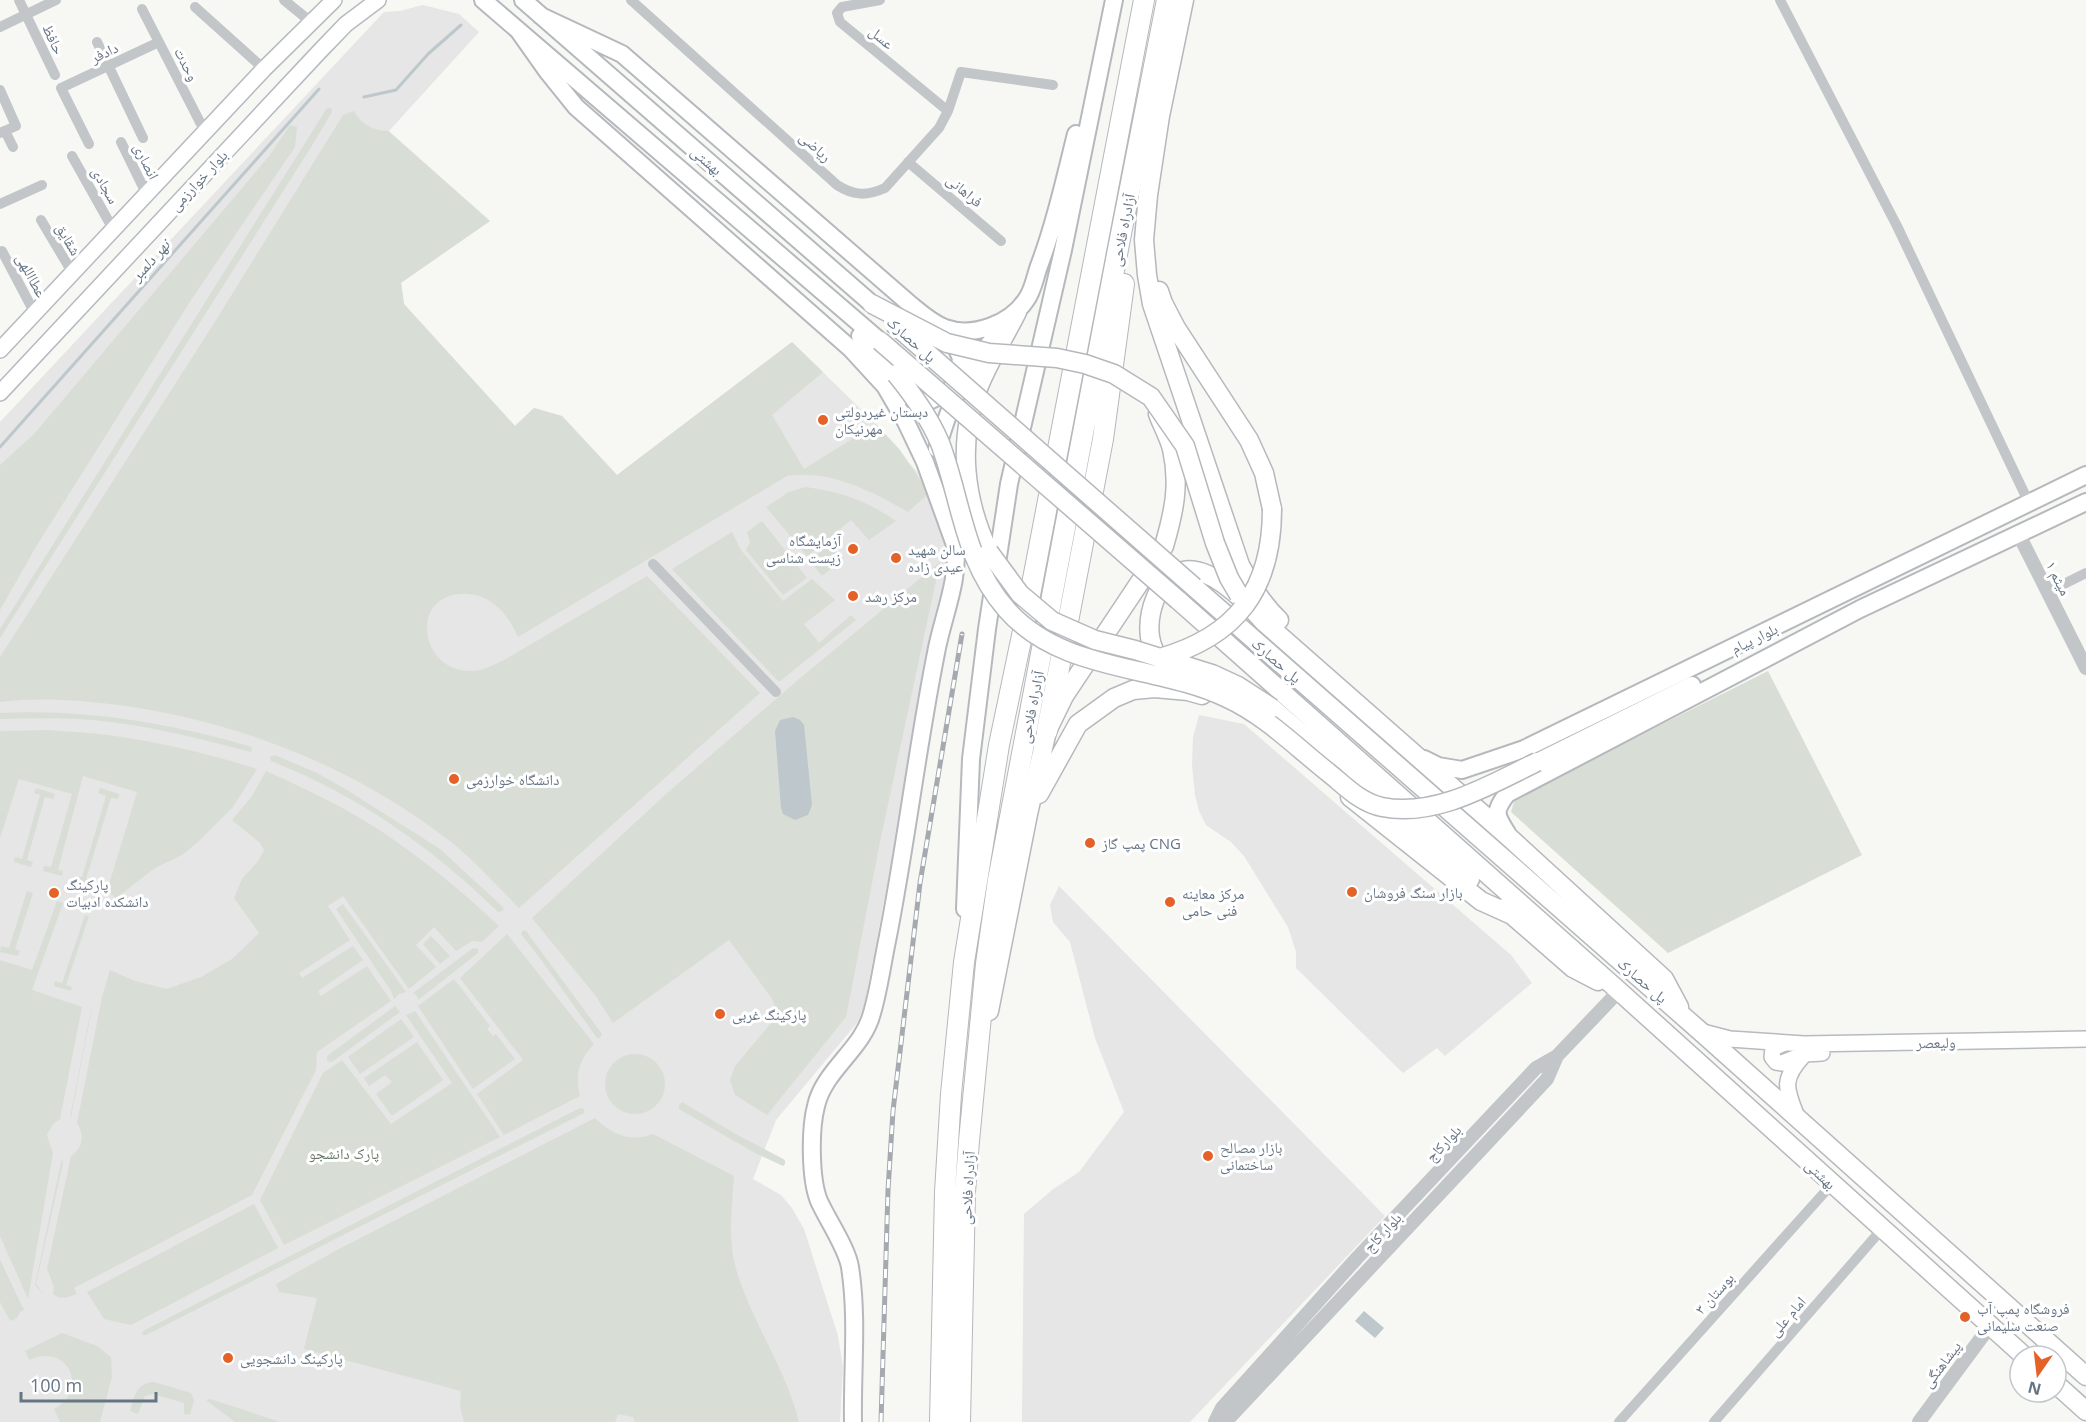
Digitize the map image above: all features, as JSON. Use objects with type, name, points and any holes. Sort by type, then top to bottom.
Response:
[{"type":"highway","name":"آزادراه فلاحی","points":[[940,1422],[945,1192],[951,1094],[964,962],[999,745],[1024,626],[1144,0]]},
{"type":"highway","name":"آزادراه فلاحی","points":[[960,1422],[965,1192],[984,984],[998,880],[1167,0]]},
{"type":"highway","points":[[1184,0],[1160,116],[1148,195],[1144,240],[1146,275],[1152,304],[1240,565],[1268,609],[1297,639],[1310,662]]},
{"type":"highway","points":[[974,1086],[1028,814],[1047,731],[1103,439],[1123,291],[1149,137],[1153,72]]},
{"type":"highway","points":[[1110,664],[1139,662],[1174,654],[1205,639],[1238,613],[1254,593],[1265,567],[1272,533],[1272,509],[1264,473],[1249,440],[1176,328],[1163,303],[1144,240]]},
{"type":"highway","points":[[872,304],[947,343],[989,353],[1049,357],[1085,364],[1114,374],[1151,397],[1185,446],[1215,543],[1239,595]]},
{"type":"highway","name":"پل حصارک","points":[[872,304],[1683,1015]]},
{"type":"highway","points":[[1017,312],[979,386],[968,423],[965,473],[974,513],[989,552],[1020,594],[1053,621],[1095,640],[1212,674],[1238,686],[1272,708],[1573,968],[1619,991]]},
{"type":"highway","name":"پل حصارک","points":[[880,341],[1178,600],[1619,991]]},
{"type":"highway","points":[[890,380],[922,407],[932,424],[949,472],[970,547],[982,574],[1008,610],[1035,634],[1064,650],[1207,689],[1242,705],[1277,730],[1358,796],[1381,807],[1404,808],[1446,801],[1474,792],[1532,763]]},
{"type":"highway","points":[[1047,731],[1064,696],[1164,546],[1175,504],[1176,476],[1172,447],[1151,397]]},
{"type":"highway","points":[[1188,691],[1168,674],[1155,654],[1150,637],[1151,620],[1159,590],[1173,576],[1184,571],[1197,572],[1210,577],[1239,595],[1264,622],[1511,838],[1664,979],[1683,1015]]},
{"type":"highway","points":[[1028,814],[1078,724],[1114,698],[1133,690],[1155,688],[1188,691],[1215,699],[1238,710],[1481,902],[1512,915]]},
{"type":"highway","name":"بهشتی","points":[[1619,991],[2010,1344]]},
{"type":"highway","name":"بهشتی","points":[[1683,1015],[2086,1376]]},
{"type":"highway","points":[[2068,1395],[2086,1411]]},
{"type":"main road","name":"بلوار خوارزمی","points":[[0,350],[264,69],[334,0]]},
{"type":"main road","name":"بلوار خوارزمی","points":[[0,393],[320,51],[346,24],[378,0]]},
{"type":"main road","points":[[483,0],[518,30],[576,107],[851,349],[890,380],[955,545],[957,558],[936,652],[895,898],[872,1015],[863,1035],[823,1088],[816,1105],[812,1154],[818,1198],[850,1264],[855,1319],[853,1422]]},
{"type":"main road","points":[[523,0],[541,16],[622,54],[930,321],[947,329],[989,328],[1017,312]]},
{"type":"main road","points":[[964,962],[971,759],[989,618],[1010,484],[1063,250],[1114,0]]},
{"type":"main road","name":"بهشتى","points":[[541,16],[872,304]]},
{"type":"main road","name":"بهشتى","points":[[518,30],[880,341]]},
{"type":"main road","points":[[932,483],[937,448],[955,394],[973,362],[1028,298],[1047,243],[1080,118],[1096,87]]},
{"type":"main road","points":[[825,294],[902,394],[929,401],[950,391],[959,374],[961,358],[947,329]]},
{"type":"main road","name":"بلوار پیام","points":[[1507,795],[1532,763],[2086,475]]},
{"type":"main road","points":[[1532,763],[1808,627],[1860,609],[2086,502]]},
{"type":"main road","name":"بلوار پیام","points":[[1417,755],[1438,766],[1452,770],[1462,770],[1486,763],[1532,763]]},
{"type":"main road","points":[[1486,763],[1497,766],[1506,773],[1509,784],[1507,795],[1497,809],[1497,816],[1511,838]]},
{"type":"main road","name":"ولیعصر","points":[[1700,1030],[1730,1039],[1785,1043],[2086,1039]]},
{"type":"main road","name":"ولیعصر","points":[[1785,1043],[1773,1048],[1772,1057],[1776,1062],[1782,1063],[1805,1054],[2086,1048]]},
{"type":"main road","points":[[1797,1117],[1788,1093],[1787,1080],[1789,1073],[1805,1054]]},
{"type":"street","name":"حافظ","points":[[19,0],[55,75]]},
{"type":"street","points":[[0,27],[27,16],[56,0]]},
{"type":"street","points":[[285,0],[311,22]]},
{"type":"street","name":"ریاضی","points":[[631,0],[837,185],[848,192],[861,195],[885,188],[939,128],[948,111],[961,72],[1053,85]]},
{"type":"street","name":"عسل","points":[[880,0],[842,7],[837,13],[840,22],[948,111]]},
{"type":"street","points":[[1780,0],[1897,226],[2029,503]]},
{"type":"street","points":[[195,8],[264,69]]},
{"type":"street","name":"وحدت","points":[[142,9],[206,132]]},
{"type":"street","points":[[98,42],[143,138]]},
{"type":"street","name":"دادفر","points":[[89,144],[61,88],[159,42]]},
{"type":"street","points":[[0,90],[16,126],[2,132],[13,147]]},
{"type":"street","name":"انصاری","points":[[121,142],[146,194]]},
{"type":"street","name":"سجادی","points":[[72,156],[113,229]]},
{"type":"street","name":"فراهانی","points":[[908,162],[1001,241]]},
{"type":"street","points":[[0,204],[42,185]]},
{"type":"street","name":"شقایق","points":[[41,220],[72,272]]},
{"type":"street","name":"عطااللهی","points":[[2,251],[34,312]]},
{"type":"street","name":"میثم ۱","points":[[2019,535],[2086,668]]},
{"type":"street","points":[[653,564],[776,692]]},
{"type":"street","points":[[2048,592],[2086,573]]},
{"type":"street","points":[[1557,1056],[1619,991]]},
{"type":"street","name":"بلوارکاج","points":[[1357,1258],[1536,1068],[1557,1056]]},
{"type":"street","name":"بلوار کاج","points":[[1217,1422],[1231,1416],[1473,1160],[1547,1079],[1557,1056]]},
{"type":"street","name":"بوستان ۳","points":[[1619,1422],[1832,1184]]},
{"type":"street","name":"امام علی","points":[[1714,1422],[1882,1229]]},
{"type":"street","name":"بلوار کاج","points":[[1217,1422],[1222,1408],[1357,1258]]},
{"type":"street","name":"پیشاهنگی","points":[[1919,1422],[1990,1326]]},
{"type":"shaded area","name":"دانشگاه خوارزمی","points":[[423,5],[459,14],[479,32],[389,131],[490,221],[401,282],[404,304],[515,426],[534,408],[562,416],[617,475],[792,342],[876,424],[917,472],[929,493],[950,551],[864,1007],[857,1023],[776,1120],[753,1179],[781,1195],[792,1208],[804,1229],[838,1336],[843,1367],[840,1422],[0,1422],[0,422],[384,12],[400,11]]},
{"type":"shaded area","name":"بازار سنگ فروشان","points":[[1199,715],[1244,724],[1511,955],[1532,983],[1445,1056],[1437,1048],[1403,1073],[1296,968],[1296,952],[1288,927],[1244,856],[1231,842],[1206,825],[1195,795],[1192,764],[1193,737]]},
{"type":"shaded area","points":[[793,717],[804,725],[812,805],[808,815],[795,820],[783,814],[781,808],[775,731],[780,720]]},
{"type":"shaded area","name":"بازار مصالح ساختمانی","points":[[1059,886],[1385,1216],[1190,1422],[1022,1422],[1024,1214],[1052,1190],[1079,1172],[1124,1112],[1095,1038],[1070,942],[1053,922],[1050,905]]},
{"type":"shaded area","points":[[1364,1311],[1384,1328],[1375,1338],[1355,1321]]},
{"type":"green space","points":[[327,108],[331,108],[332,112],[313,144],[0,638],[0,629]]},
{"type":"green space","points":[[354,111],[368,126],[388,131],[490,221],[401,283],[404,304],[515,426],[534,408],[562,416],[617,475],[792,342],[823,372],[772,415],[804,469],[876,424],[900,450],[929,493],[908,512],[865,490],[834,479],[819,476],[787,476],[518,637],[505,615],[486,599],[469,594],[450,596],[437,604],[429,616],[427,630],[430,644],[438,657],[451,667],[473,671],[487,668],[504,660],[647,576],[760,693],[519,908],[451,842],[414,815],[375,791],[294,751],[251,736],[163,712],[118,705],[44,699],[0,702],[0,657],[211,328],[343,115]]},
{"type":"green space","points":[[290,125],[297,127],[295,147],[191,300],[37,545],[0,610],[0,465],[34,434],[270,155]]},
{"type":"green space","points":[[805,487],[853,498],[896,521],[869,540],[851,520],[807,556],[766,507],[789,492]]},
{"type":"green space","points":[[762,521],[807,578],[783,595],[746,550],[750,542],[747,532]]},
{"type":"green space","points":[[732,532],[741,550],[783,601],[812,579],[835,600],[804,624],[819,643],[851,615],[856,620],[779,682],[672,569]]},
{"type":"green space","points":[[831,543],[844,558],[822,576],[810,561]]},
{"type":"green space","points":[[940,562],[881,837],[846,1017],[767,1115],[735,1095],[730,1080],[735,1066],[777,1016],[773,1000],[729,940],[613,1023],[595,995],[532,918],[666,794]]},
{"type":"green space","points":[[1768,671],[1862,855],[1668,953],[1511,812],[1515,798]]},
{"type":"green space","points":[[0,713],[64,713],[127,720],[190,731],[252,747],[251,752],[164,731],[97,720],[0,719]]},
{"type":"green space","points":[[48,730],[104,734],[156,743],[257,769],[233,807],[199,841],[182,855],[155,868],[116,898],[107,891],[137,792],[83,776],[58,870],[63,871],[62,876],[43,871],[44,866],[51,867],[72,794],[19,779],[0,838],[0,731]]},
{"type":"green space","points":[[275,755],[317,773],[347,790],[440,849],[504,908],[502,911],[498,912],[447,866],[392,825],[333,790],[271,761],[270,757]]},
{"type":"green space","points":[[266,771],[326,800],[384,833],[443,877],[499,926],[482,942],[472,941],[456,951],[434,927],[416,945],[436,967],[409,989],[343,896],[328,906],[350,940],[299,973],[302,978],[353,946],[363,960],[318,991],[321,996],[367,966],[391,1001],[317,1052],[316,1070],[252,1195],[74,1288],[77,1294],[65,1298],[59,1297],[53,1294],[54,1287],[47,1269],[71,1156],[82,1141],[77,1123],[102,997],[110,970],[135,981],[167,989],[201,977],[232,959],[259,933],[234,898],[242,879],[258,861],[264,850],[260,843],[232,820],[252,796]]},
{"type":"green space","points":[[36,788],[55,794],[53,799],[45,797],[27,860],[33,862],[31,867],[14,862],[15,857],[22,859],[40,795],[34,793]]},
{"type":"green space","points":[[100,788],[119,794],[118,799],[111,798],[86,879],[91,881],[90,886],[72,881],[73,876],[82,877],[106,796],[98,793]]},
{"type":"green space","points":[[27,891],[33,893],[15,949],[20,951],[18,956],[0,952],[1,946],[9,948]]},
{"type":"green space","points":[[57,901],[63,903],[32,990],[82,1007],[60,1119],[53,1124],[47,1135],[53,1153],[28,1299],[0,1236],[0,960],[32,970]]},
{"type":"green space","points":[[343,904],[406,992],[394,999],[391,991],[336,909]]},
{"type":"green space","points":[[85,915],[89,916],[66,985],[72,987],[71,991],[54,986],[55,981],[62,983]]},
{"type":"green space","points":[[523,930],[602,1034],[600,1038],[597,1038],[521,934]]},
{"type":"green space","points":[[507,934],[594,1044],[585,1056],[578,1074],[580,1096],[504,1135],[477,1094],[523,1060],[460,978]]},
{"type":"green space","points":[[431,936],[450,956],[440,964],[423,944]]},
{"type":"green space","points":[[473,948],[478,949],[478,953],[418,1000],[413,993]]},
{"type":"green space","points":[[454,979],[490,1026],[487,1029],[493,1036],[496,1034],[515,1059],[473,1089],[418,1006]]},
{"type":"green space","points":[[395,1006],[400,1012],[332,1062],[327,1061],[327,1056]]},
{"type":"green space","points":[[92,1007],[71,1117],[70,1118],[91,1009]]},
{"type":"green space","name":"پارک دانشجو","points":[[415,1011],[500,1137],[284,1245],[260,1200],[323,1073],[342,1060],[391,1124],[452,1083],[406,1015]]},
{"type":"green space","points":[[401,1019],[414,1037],[360,1074],[348,1057]]},
{"type":"green space","points":[[417,1042],[443,1080],[392,1116],[376,1094],[392,1082],[385,1075],[369,1086],[364,1078]]},
{"type":"green space","points":[[635,1054],[652,1059],[660,1067],[665,1084],[660,1101],[652,1109],[635,1114],[618,1109],[610,1101],[605,1084],[610,1067],[618,1059]]},
{"type":"green space","points":[[682,1102],[785,1160],[785,1164],[783,1166],[755,1153],[679,1109]]},
{"type":"green space","points":[[580,1108],[584,1109],[584,1113],[142,1335],[143,1331]]},
{"type":"green space","points":[[595,1118],[608,1129],[629,1137],[645,1137],[653,1134],[734,1176],[731,1236],[737,1272],[786,1384],[799,1422],[635,1422],[633,1417],[618,1414],[615,1422],[464,1422],[460,1407],[461,1391],[304,1349],[317,1298],[279,1292],[276,1284],[337,1250]]},
{"type":"green space","points":[[62,1158],[63,1163],[36,1284],[44,1295],[35,1285]]},
{"type":"green space","points":[[254,1204],[278,1248],[131,1325],[104,1319],[87,1292]]},
{"type":"green space","points":[[0,1260],[24,1310],[17,1318],[10,1321],[0,1302]]},
{"type":"green space","points":[[62,1333],[97,1346],[111,1357],[112,1377],[100,1422],[60,1422],[54,1409],[65,1401],[71,1391],[70,1371],[64,1363],[54,1357],[43,1356],[29,1360],[25,1351]]},
{"type":"green space","points":[[154,1382],[191,1393],[194,1400],[190,1415],[184,1414],[184,1403],[153,1394],[145,1396],[138,1414],[130,1411],[140,1388]]},
{"type":"green space","points":[[210,1399],[280,1422],[235,1422],[206,1400]]},
{"type":"waterway","points":[[364,97],[396,90],[428,54],[461,25]]},
{"type":"waterway","name":"نهر دلمبر","points":[[0,447],[319,89]]},
{"type":"railway","points":[[881,1422],[888,1190],[893,1111],[920,883],[962,634]]},
{"type":"place","name":"دبستان غیردولتی مهرنیکان","points":[[823,420]]},
{"type":"place","name":"آزمایشگاه زیست شناسی","points":[[853,549]]},
{"type":"place","name":"سالن شهید عیدی زاده","points":[[896,558]]},
{"type":"place","name":"مرکز رشد","points":[[853,596]]},
{"type":"place","name":"دانشگاه خوارزمی","points":[[454,779]]},
{"type":"place","name":"پمپ گاز CNG","points":[[1090,843]]},
{"type":"place","name":"بازار سنگ فروشان","points":[[1352,892]]},
{"type":"place","name":"پارکینگ دانشکده ادبیات","points":[[54,893]]},
{"type":"place","name":"مرکز معاینه فنی حامی","points":[[1170,902]]},
{"type":"place","name":"پارکینگ غربی","points":[[720,1014]]},
{"type":"place","name":"بازار مصالح ساختمانی","points":[[1208,1156]]},
{"type":"place","name":"فروشگاه پمپ آب صنعت سلیمانی","points":[[1965,1317]]},
{"type":"place","name":"پارکینگ دانشجویی","points":[[228,1358]]}]
